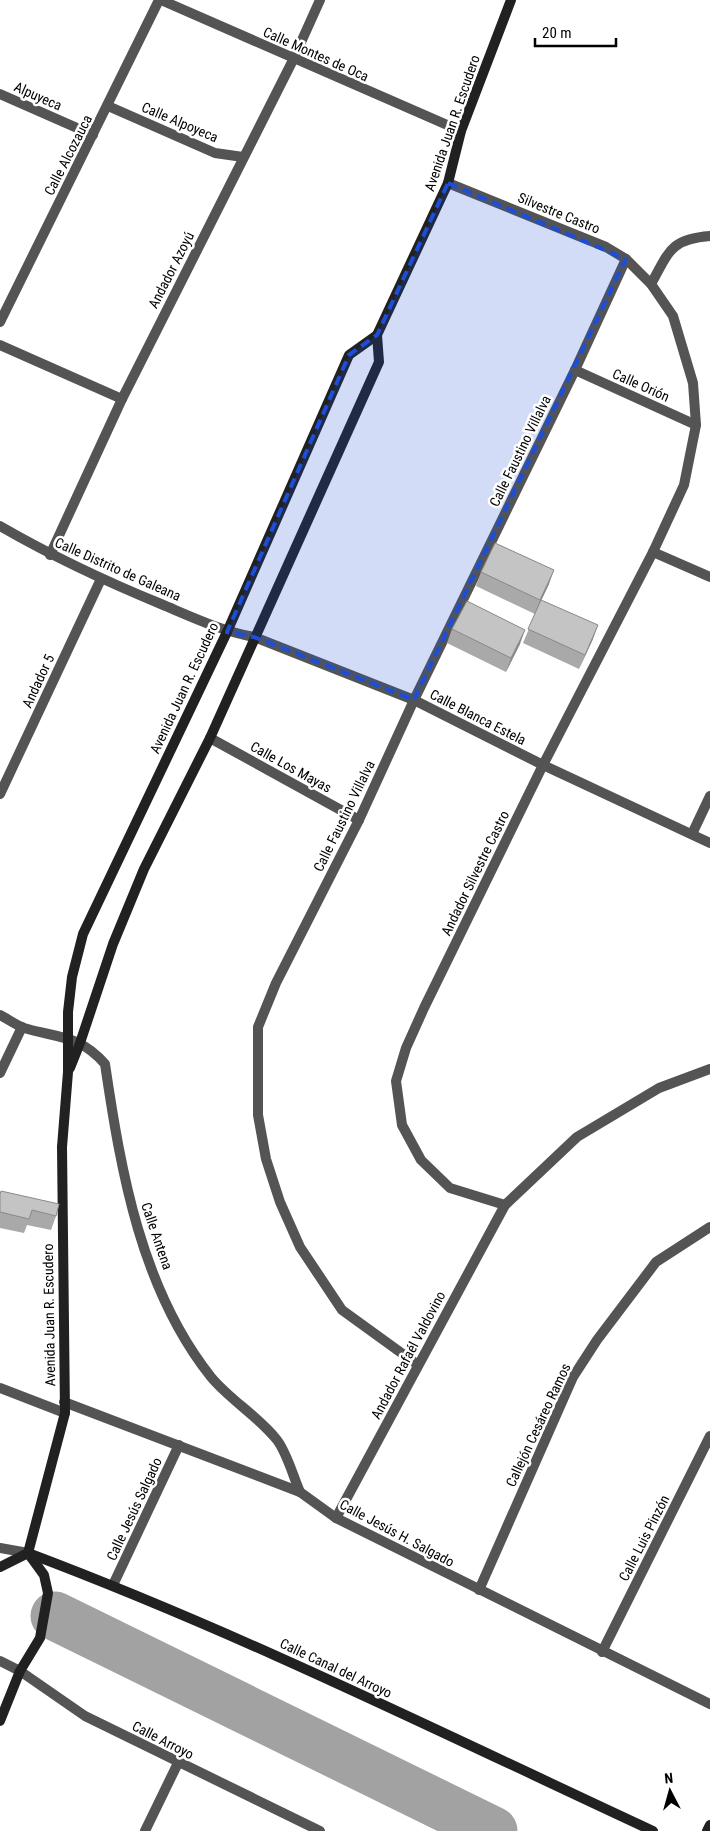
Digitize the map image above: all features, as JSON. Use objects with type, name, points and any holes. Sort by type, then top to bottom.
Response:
[{"type":"main road","name":"Avenida Juan R. Escudero","points":[[68,1072],[80,1043],[113,944],[144,869],[210,738],[379,362],[377,335],[448,183],[461,131],[511,0]]},
{"type":"main road","name":"Avenida Juan R. Escudero","points":[[28,1553],[64,1413],[62,1146],[68,1072],[72,977],[83,934],[226,632],[349,355],[377,335]]},
{"type":"main road","points":[[0,1567],[28,1553],[44,1575],[48,1593],[40,1638],[20,1671],[0,1721]]},
{"type":"main road","name":"Calle Canal del Arroyo","points":[[28,1553],[113,1585],[268,1652],[653,1831]]},
{"type":"main road","points":[[707,1831],[710,1825]]},
{"type":"street","name":"Calle Montes de Oca","points":[[160,0],[294,60],[461,131]]},
{"type":"street","name":"Calle Alcozauca","points":[[0,322],[160,0]]},
{"type":"street","name":"Andador Azoyú","points":[[50,555],[122,399],[243,157],[294,60],[320,0]]},
{"type":"street","name":"Alpuyeca","points":[[0,94],[93,135]]},
{"type":"street","name":"Calle Alpoyeca","points":[[108,106],[214,153],[243,157]]},
{"type":"street","name":"Silvestre Castro","points":[[448,183],[606,247],[626,259],[651,284]]},
{"type":"street","points":[[651,284],[671,248],[690,238],[710,236]]},
{"type":"street","name":"Calle Faustino Villalva","points":[[418,1366],[342,1310],[300,1247],[274,1185],[266,1159],[258,1115],[258,1027],[276,983],[359,820],[414,700],[576,370],[626,259]]},
{"type":"street","name":"Andador Silvestre Castro","points":[[505,1205],[450,1188],[421,1160],[402,1125],[396,1081],[406,1048],[424,1008],[543,765],[653,552],[684,484],[696,425],[693,383],[673,316],[651,284]]},
{"type":"street","points":[[0,345],[122,399]]},
{"type":"street","name":"Calle Orión","points":[[576,370],[696,425]]},
{"type":"street","name":"Calle Distrito de Galeana","points":[[0,526],[50,555],[101,579],[226,632]]},
{"type":"street","points":[[653,552],[710,577]]},
{"type":"street","name":"Andador 5","points":[[0,794],[101,579]]},
{"type":"street","name":"Calle Blanca Estela","points":[[226,632],[254,637],[414,700],[543,765],[710,843]]},
{"type":"street","name":"Calle Los Mayas","points":[[210,738],[359,820]]},
{"type":"street","points":[[692,834],[710,796]]},
{"type":"street","name":"Calle Antena","points":[[0,1015],[22,1027],[68,1037],[94,1051],[105,1064],[126,1186],[144,1246],[172,1317],[211,1377],[278,1441],[300,1492]]},
{"type":"street","points":[[0,1073],[22,1027]]},
{"type":"street","points":[[505,1205],[577,1137],[659,1088],[710,1069]]},
{"type":"street","name":"Andador Rafaél Valdovino","points":[[336,1518],[505,1205]]},
{"type":"street","name":"Callejón Cesáreo Ramos","points":[[479,1590],[573,1377],[597,1340],[656,1262],[710,1228]]},
{"type":"street","points":[[0,1388],[64,1413]]},
{"type":"street","name":"Calle Jesús H. Salgado","points":[[64,1402],[300,1492],[336,1518],[602,1652],[710,1704]]},
{"type":"street","name":"Calle Luis Pinzón","points":[[602,1652],[710,1436]]},
{"type":"street","name":"Calle Jesús Salgado","points":[[113,1585],[179,1445]]},
{"type":"street","name":"Calle Canal del Arroyo","points":[[0,1548],[28,1553]]},
{"type":"street","name":"Calle Arroyo","points":[[0,1662],[20,1671],[86,1716],[317,1830]]},
{"type":"street","points":[[145,1831],[178,1763]]},
{"type":"highlighted area","points":[[448,183],[626,259],[414,700],[254,637],[227,632],[349,355],[377,335]]},
{"type":"building","points":[[495,543],[554,570],[540,600],[481,572]]},
{"type":"building","points":[[541,600],[598,625],[585,655],[528,629]]},
{"type":"building","points":[[467,601],[525,630],[511,658],[452,629]]},
{"type":"building","points":[[1,1191],[59,1204],[56,1216],[32,1210],[29,1219],[0,1212]]},
{"type":"waterway","points":[[55,1616],[493,1831]]}]
